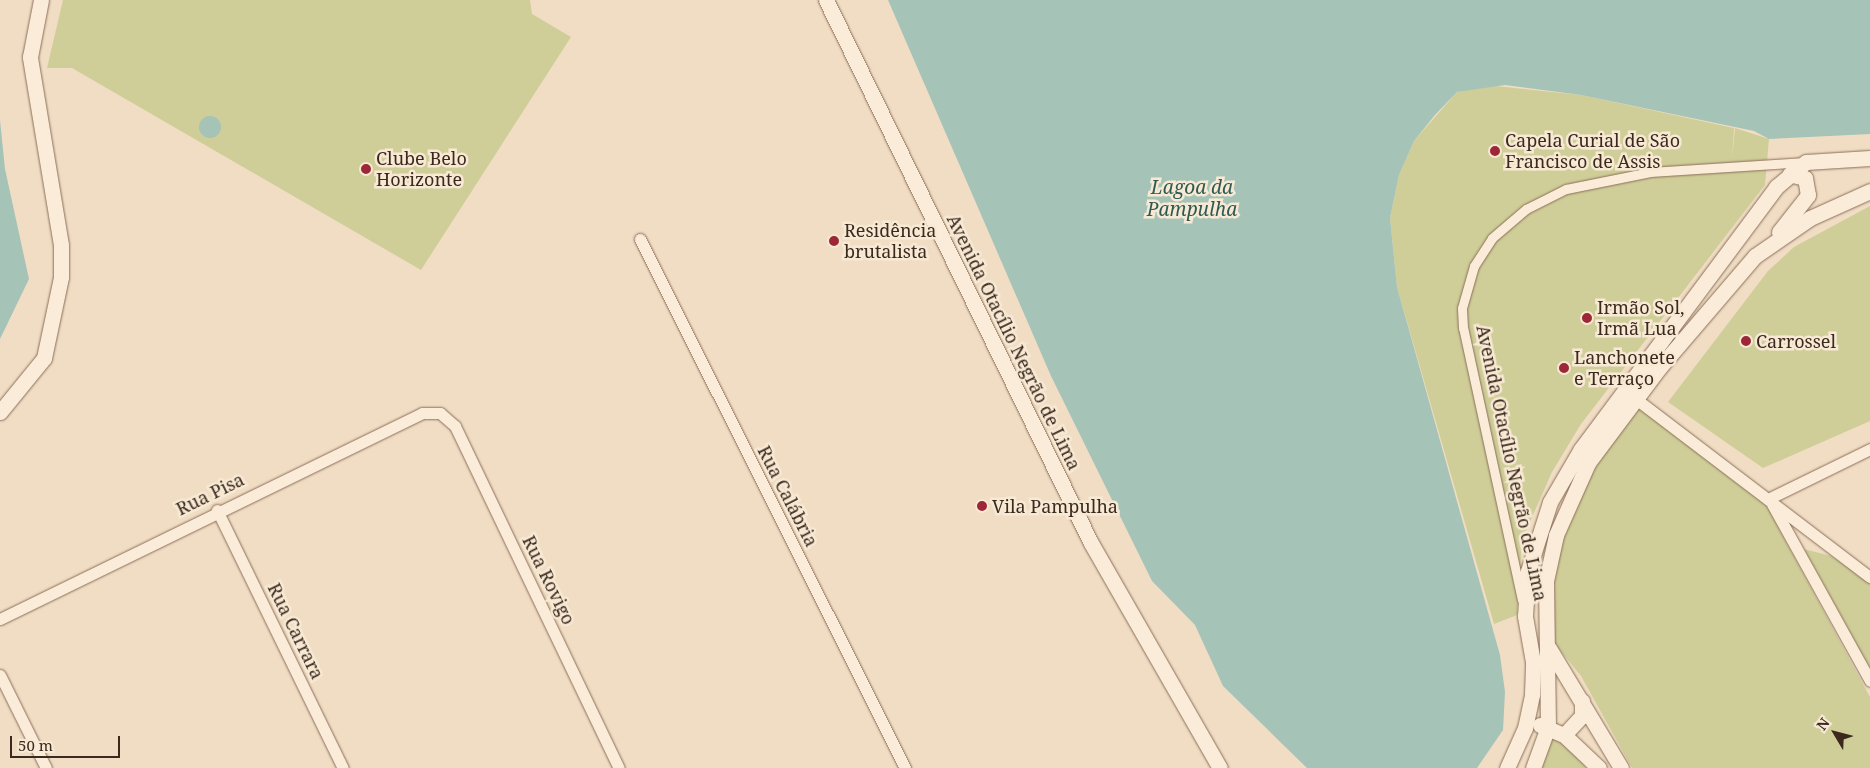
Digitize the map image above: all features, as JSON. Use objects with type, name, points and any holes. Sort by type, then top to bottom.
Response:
[{"type":"street","points":[[0,412],[44,358],[61,277],[61,245],[30,56],[40,0]]},
{"type":"street","name":"Avenida Otacílio Negrão de Lima","points":[[826,0],[1091,543],[1163,674],[1210,746],[1220,768]]},
{"type":"street","name":"Avenida Otacílio Negrão de Lima","points":[[1507,768],[1530,708],[1533,662],[1526,616],[1464,328],[1462,308],[1474,266],[1492,238],[1526,209],[1566,189],[1650,172],[1870,158]]},
{"type":"street","name":"Avenida Otacílio Negrão de Lima","points":[[1526,616],[1528,571],[1538,537],[1550,502],[1577,457],[1789,174],[1806,162]]},
{"type":"street","points":[[1755,256],[1806,202],[1805,178],[1789,174]]},
{"type":"street","name":"Avenida Otacílio Negrão de Lima","points":[[1533,768],[1548,727],[1549,648],[1546,581],[1556,535],[1588,463],[1636,399],[1755,256],[1810,218],[1870,191]]},
{"type":"street","name":"Rua Calábria","points":[[640,239],[905,768]]},
{"type":"street","points":[[1636,399],[1870,577]]},
{"type":"street","name":"Rua Pisa","points":[[0,619],[217,510],[422,413],[440,413]]},
{"type":"street","name":"Rua Rovigo","points":[[440,413],[455,426],[619,768]]},
{"type":"street","points":[[1768,499],[1870,449]]},
{"type":"street","points":[[1768,499],[1870,681]]},
{"type":"street","name":"Rua Carrara","points":[[217,510],[343,768]]},
{"type":"street","points":[[1549,648],[1621,768]]},
{"type":"street","points":[[0,675],[46,768]]},
{"type":"street","points":[[1564,735],[1582,716],[1582,701]]},
{"type":"street","points":[[1530,708],[1536,724],[1548,727],[1564,735],[1598,768]]},
{"type":"street","name":"Avenida Otacílio Negrão de Lima","points":[[1210,746],[1233,768]]},
{"type":"shaded area","name":"Clube Belo Horizonte","points":[[63,0],[530,0],[532,14],[571,37],[421,270],[72,68],[47,68]]},
{"type":"shaded area","points":[[1487,85],[1581,95],[1734,128],[1732,159],[1735,128],[1769,139],[1765,185],[1581,424],[1552,472],[1522,540],[1517,615],[1494,624],[1397,287],[1390,218],[1399,175],[1414,141],[1457,92]],"holes":[[[1730,163],[1604,181],[1566,191],[1527,211],[1493,239],[1475,267],[1468,288],[1464,329],[1454,332],[1463,329],[1465,287],[1474,265],[1492,237],[1525,208],[1565,188],[1604,177]]]},
{"type":"shaded area","points":[[1870,206],[1870,421],[1763,468],[1668,402],[1768,271],[1794,247]]},
{"type":"shaded area","points":[[1631,402],[1764,501],[1870,697],[1870,768],[1632,768],[1581,676],[1554,643],[1555,546],[1577,487]]},
{"type":"shaded area","points":[[1804,549],[1831,556],[1870,580],[1870,668]]},
{"type":"shaded area","points":[[1549,729],[1563,737],[1586,768],[1529,768]]},
{"type":"water","name":"Lagoa da Pampulha","points":[[888,0],[1870,0],[1870,134],[1769,139],[1754,131],[1581,95],[1505,85],[1457,92],[1435,115],[1414,141],[1399,175],[1390,218],[1397,287],[1500,655],[1505,692],[1503,730],[1477,768],[1307,768],[1223,686],[1195,625],[1152,581],[1051,376]]},
{"type":"water","points":[[206,116],[214,116],[221,123],[221,131],[214,138],[206,138],[199,131],[199,123]]},
{"type":"water","points":[[0,120],[5,169],[29,279],[0,339]]},
{"type":"place","name":"Capela Curial de São Francisco de Assis","points":[[1495,151]]},
{"type":"place","name":"Clube Belo Horizonte","points":[[366,169]]},
{"type":"place","name":"Residência brutalista","points":[[834,241]]},
{"type":"place","name":"Irmão Sol, Irmã Lua","points":[[1587,318]]},
{"type":"place","name":"Carrossel","points":[[1746,341]]},
{"type":"place","name":"Lanchonete e Terraço","points":[[1564,368]]},
{"type":"place","name":"Vila Pampulha","points":[[982,506]]}]
